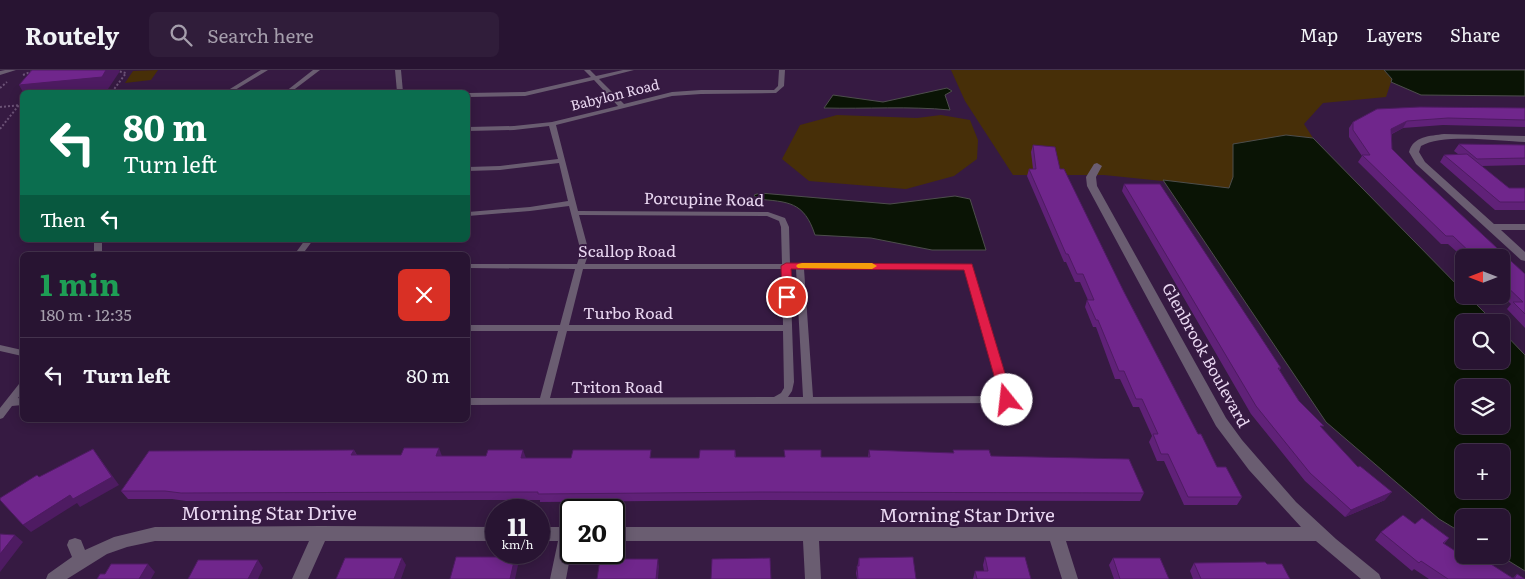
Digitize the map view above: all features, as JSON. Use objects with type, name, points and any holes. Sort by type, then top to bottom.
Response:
[{"type":"street","points":[[1525,138],[1438,138],[1424,140],[1414,148],[1415,156],[1421,164],[1525,258]]},
{"type":"street","name":"Glenbrook Boulevard","points":[[1097,166],[1091,177],[1092,186],[1216,414],[1257,470],[1320,534],[1373,579]]},
{"type":"street","points":[[1490,227],[1525,227]]},
{"type":"street","name":"Morning Star Drive","points":[[54,579],[78,552],[155,534],[485,534]]},
{"type":"street","points":[[300,579],[321,534]]},
{"type":"street","name":"Morning Star Drive","points":[[625,534],[1320,534]]},
{"type":"street","points":[[811,535],[813,579]]},
{"type":"street","points":[[1056,535],[1070,579]]},
{"type":"street","points":[[558,579],[562,564]]},
{"type":"lane","points":[[0,74],[13,70]]},
{"type":"lane","points":[[232,90],[265,70]]},
{"type":"lane","points":[[291,90],[317,70]]},
{"type":"lane","points":[[398,70],[400,90]]},
{"type":"lane","points":[[587,70],[622,106]]},
{"type":"lane","points":[[470,95],[525,94],[631,70]]},
{"type":"lane","name":"Babylon Road","points":[[470,129],[506,129],[552,124],[658,97],[686,93],[776,91],[781,86],[782,70]]},
{"type":"lane","points":[[544,402],[585,252],[552,124]]},
{"type":"lane","points":[[470,169],[560,161]]},
{"type":"lane","points":[[470,214],[530,209],[572,202]]},
{"type":"lane","name":"Porcupine Road","points":[[576,213],[768,214],[782,220],[785,226],[789,390],[786,396],[766,401]]},
{"type":"lane","name":"Scallop Road","points":[[470,266],[968,267],[1007,400],[808,401]]},
{"type":"lane","points":[[800,266],[808,401]]},
{"type":"lane","name":"Turbo Road","points":[[470,328],[788,328]]},
{"type":"lane","points":[[0,348],[20,353]]},
{"type":"lane","points":[[0,415],[20,388]]},
{"type":"lane","name":"Triton Road","points":[[470,402],[808,401]]},
{"type":"lane","points":[[0,410],[9,402],[20,402]]},
{"type":"path","points":[[113,90],[126,73],[118,71]]},
{"type":"path","points":[[0,108],[19,106]]},
{"type":"path","points":[[0,129],[19,106]]},
{"type":"shaded area","points":[[158,70],[151,80],[125,83],[133,71]]},
{"type":"shaded area","points":[[951,70],[1384,70],[1392,79],[1386,97],[1323,103],[1304,124],[1313,138],[1286,135],[1233,177],[1230,188],[1104,175],[1013,175],[965,101]]},
{"type":"shaded area","points":[[1384,70],[1525,70],[1525,96],[1421,95],[1391,82],[1392,79]]},
{"type":"shaded area","points":[[947,88],[952,91],[945,95],[950,110],[824,108],[833,95],[883,102]]},
{"type":"shaded area","points":[[837,115],[917,118],[941,115],[970,120],[978,140],[977,159],[954,176],[906,189],[809,181],[782,159],[800,125]]},
{"type":"shaded area","points":[[1286,135],[1313,138],[1455,283],[1455,304],[1476,304],[1486,314],[1455,314],[1455,369],[1510,369],[1510,339],[1525,355],[1525,571],[1510,562],[1510,509],[1455,509],[1455,529],[1439,519],[1326,422],[1163,180],[1229,188],[1233,177],[1233,144]]},
{"type":"shaded area","points":[[760,193],[890,204],[955,196],[970,199],[986,250],[932,250],[871,238],[815,235],[806,215],[800,209],[794,205],[778,201],[757,199],[754,195]]},
{"type":"building","points":[[32,70],[106,70],[102,77],[19,85]]},
{"type":"building","points":[[1420,107],[1525,108],[1525,120],[1448,118],[1407,121],[1391,129],[1392,149],[1498,249],[1467,249],[1453,236],[1446,236],[1362,155],[1370,155],[1353,130],[1353,122],[1377,109]]},
{"type":"building","points":[[1459,144],[1525,145],[1525,158],[1477,159]]},
{"type":"building","points":[[1033,145],[1055,147],[1060,169],[1064,169],[1124,292],[1198,434],[1201,434],[1217,467],[1226,467],[1242,497],[1188,497],[1168,454],[1161,454],[1153,434],[1158,434],[1142,399],[1136,399],[1124,371],[1119,371],[1098,320],[1096,320],[1087,300],[1094,300],[1083,274],[1077,274],[1068,254],[1066,254],[1029,169],[1036,169]]},
{"type":"building","points":[[1467,154],[1509,188],[1525,188],[1525,202],[1500,202],[1444,155]]},
{"type":"building","points":[[1124,184],[1160,184],[1281,368],[1278,368],[1299,401],[1324,426],[1320,426],[1358,467],[1360,466],[1392,492],[1351,510],[1310,473],[1256,406]]},
{"type":"building","points":[[1510,260],[1525,274],[1525,314],[1513,302],[1523,302],[1510,290]]},
{"type":"building","points":[[404,448],[439,448],[436,456],[486,456],[488,450],[523,450],[521,458],[571,458],[573,450],[651,450],[650,458],[699,458],[700,450],[735,450],[735,457],[785,457],[784,450],[821,450],[821,457],[870,457],[869,450],[954,453],[953,450],[989,450],[991,456],[1129,459],[1144,493],[762,492],[538,494],[538,492],[181,493],[121,491],[149,451],[354,450],[351,455],[401,455]]},
{"type":"building","points":[[93,449],[112,477],[73,499],[70,495],[23,525],[0,500],[0,498],[37,475],[39,477]]},
{"type":"building","points":[[1403,515],[1415,524],[1422,518],[1449,538],[1443,543],[1455,551],[1455,564],[1491,564],[1514,579],[1448,579],[1421,561],[1419,563],[1381,532]]},
{"type":"building","points":[[0,534],[15,535],[0,554]]},
{"type":"building","points":[[456,557],[485,557],[485,564],[513,564],[510,579],[450,579]]},
{"type":"building","points":[[913,557],[916,579],[858,579],[857,566],[859,566],[859,558]]},
{"type":"building","points":[[985,557],[1025,557],[1031,579],[977,579],[975,571],[988,571]]},
{"type":"building","points":[[345,558],[402,558],[394,579],[336,579]]},
{"type":"building","points":[[770,558],[771,579],[711,579],[712,559]]},
{"type":"building","points":[[1113,558],[1160,558],[1169,579],[1120,579]]},
{"type":"building","points":[[625,559],[658,559],[656,579],[597,579],[599,564],[625,564]]},
{"type":"building","points":[[198,560],[258,560],[248,579],[188,579]]},
{"type":"building","points":[[1265,562],[1267,564],[1282,564],[1290,579],[1201,579],[1194,563]]},
{"type":"building","points":[[111,564],[148,564],[139,579],[97,579],[100,574],[105,574]]},
{"type":"building","points":[[1517,574],[1525,579],[1514,579]]},
{"type":"slow traffic","points":[[802,266],[872,266]]},
{"type":"route","points":[[787,297],[786,266],[968,267],[1007,400]]}]
